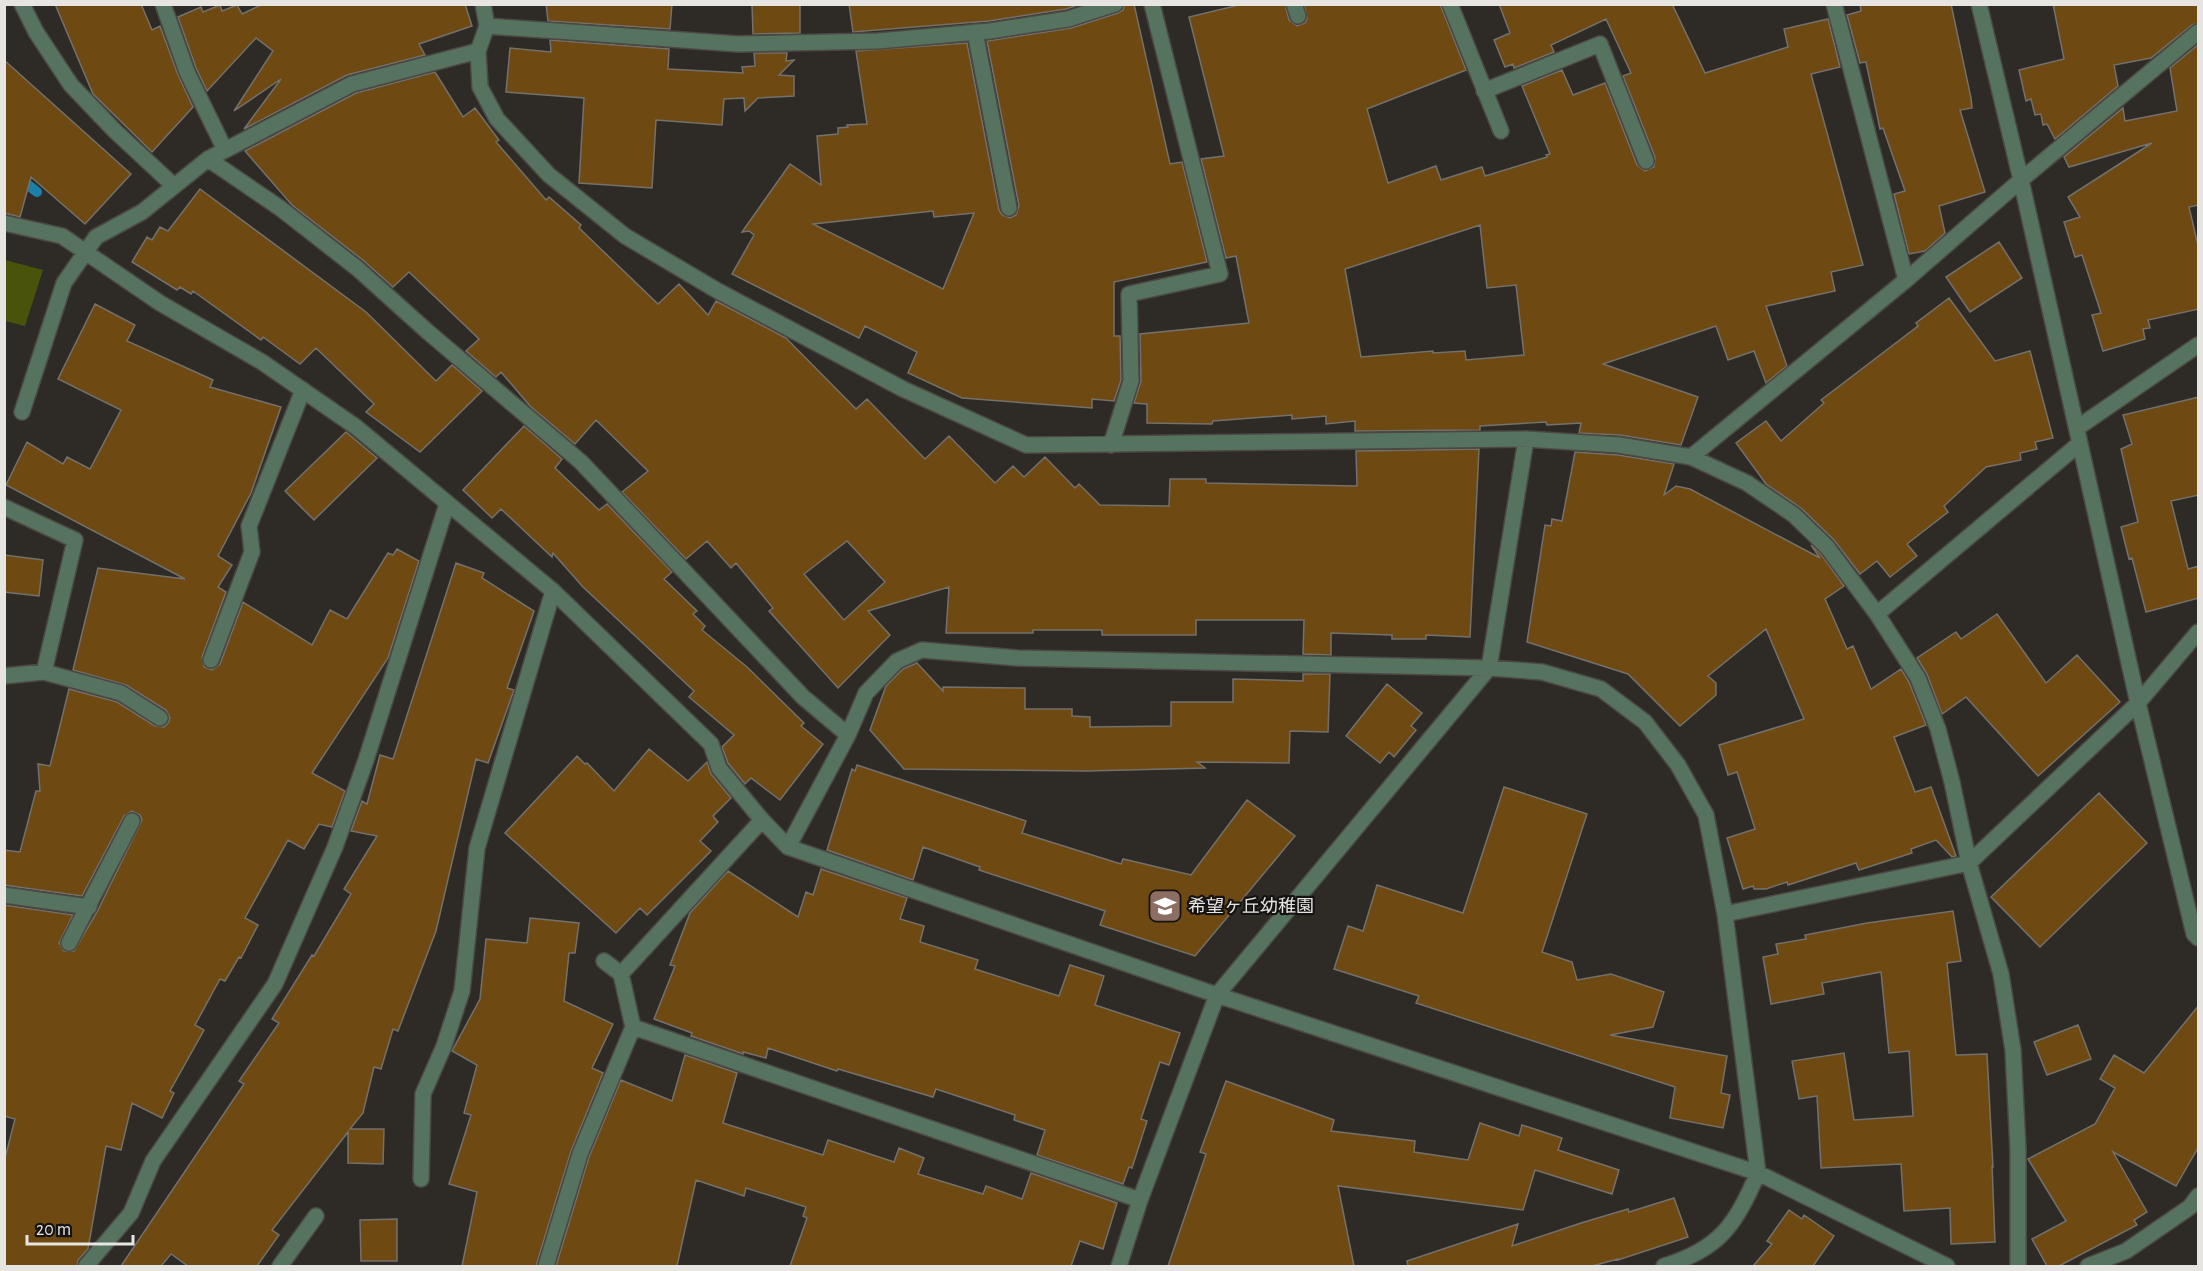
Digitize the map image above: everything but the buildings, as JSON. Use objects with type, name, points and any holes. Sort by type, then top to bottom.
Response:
[{"type":"street","points":[[22,4],[36,32],[71,85],[115,131],[173,185]]},
{"type":"street","points":[[163,4],[187,72],[225,150]]},
{"type":"street","points":[[483,4],[487,27],[478,51],[480,87],[497,119],[549,175],[625,236],[718,291],[903,389],[1026,445],[1526,439],[1619,445],[1690,457],[1747,483],[1794,515],[1827,547],[1877,614],[1918,678],[1938,729],[1969,863],[2001,974],[2013,1050],[2018,1149],[2018,1266]]},
{"type":"street","points":[[487,27],[738,44],[878,41],[975,32],[1068,19],[1115,4]]},
{"type":"street","points":[[1111,445],[1131,381],[1129,294],[1220,274],[1152,4]]},
{"type":"street","points":[[1450,4],[1500,131]]},
{"type":"street","points":[[1834,4],[1906,280]]},
{"type":"street","points":[[1979,4],[2021,180],[2138,703],[2194,934],[2199,938]]},
{"type":"street","points":[[975,32],[1009,208]]},
{"type":"street","points":[[1690,457],[1906,280],[2021,180],[2199,32]]},
{"type":"street","points":[[1484,91],[1600,44],[1646,161]]},
{"type":"street","points":[[22,412],[64,283],[96,237],[142,212],[208,159],[352,84],[478,51]]},
{"type":"street","points":[[208,159],[280,208],[358,269],[581,462],[803,697],[848,735]]},
{"type":"street","points":[[4,223],[62,236],[160,303],[262,362],[356,426],[553,591],[711,744],[719,768],[762,820],[788,847],[1217,995],[1758,1173],[1947,1266]]},
{"type":"street","points":[[1877,614],[2078,436],[2199,345]]},
{"type":"street","points":[[211,660],[252,552],[249,526],[303,390]]},
{"type":"street","points":[[1119,1266],[1140,1200],[1217,995],[1489,668],[1526,439]]},
{"type":"street","points":[[86,1266],[131,1213],[153,1161],[275,984],[339,836],[366,760],[447,504]]},
{"type":"street","points":[[4,507],[75,540],[44,672]]},
{"type":"street","points":[[421,1179],[423,1094],[444,1046],[462,991],[477,848],[553,591]]},
{"type":"street","points":[[1725,914],[1969,863],[2138,703],[2199,632]]},
{"type":"street","points":[[788,847],[848,735],[866,693],[897,661],[922,650],[1018,658],[1489,668],[1542,672],[1601,689],[1644,722],[1678,765],[1706,815],[1725,914],[1758,1173],[1742,1208],[1721,1237],[1690,1259],[1664,1266]]},
{"type":"street","points":[[4,676],[44,672],[121,693],[160,718]]},
{"type":"street","points":[[621,974],[762,820]]},
{"type":"street","points":[[69,943],[132,821]]},
{"type":"street","points":[[4,895],[89,907]]},
{"type":"street","points":[[546,1266],[580,1154],[633,1027],[621,974],[603,961]]},
{"type":"street","points":[[633,1027],[1140,1200]]},
{"type":"street","points":[[2088,1266],[2126,1251],[2190,1207],[2199,1196]]},
{"type":"street","points":[[280,1266],[316,1216]]},
{"type":"green space","points":[[5,260],[43,270],[25,326],[5,321]]},
{"type":"waterway","points":[[18,177],[37,192]]},
{"type":"place","name":"希望ヶ丘幼稚園","points":[[1165,906]]}]
